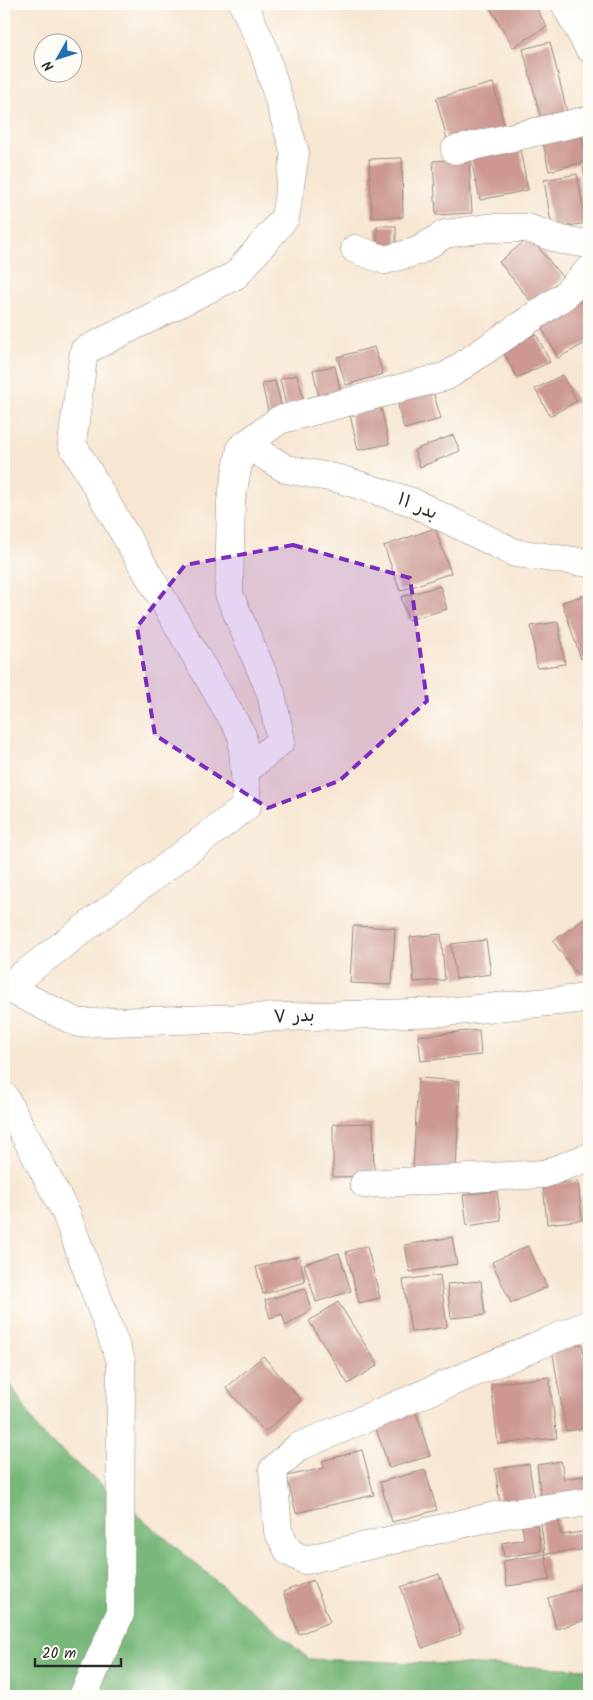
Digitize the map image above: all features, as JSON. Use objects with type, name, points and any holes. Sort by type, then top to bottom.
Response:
[{"type":"street","points":[[5,988],[247,806],[242,734],[72,444],[84,351],[236,275],[285,218],[296,153],[263,47],[243,4]]},
{"type":"street","points":[[565,4],[589,48]]},
{"type":"street","points":[[455,150],[589,120]]},
{"type":"street","points":[[355,248],[385,260],[418,251],[445,234],[487,228],[526,228],[562,240],[589,244]]},
{"type":"street","points":[[245,771],[281,741],[271,692],[230,594],[230,501],[241,448],[279,420],[447,376],[564,296],[589,270]]},
{"type":"street","name":"بدر ۱۱","points":[[246,444],[286,469],[340,479],[412,502],[514,553],[589,563]]},
{"type":"street","name":"بدر ۷","points":[[5,988],[78,1023],[446,1012],[589,998]]},
{"type":"street","points":[[4,1096],[66,1213],[121,1360],[120,1614],[83,1696]]},
{"type":"street","points":[[364,1184],[544,1174],[589,1157]]},
{"type":"street","points":[[589,1324],[298,1446],[273,1470],[278,1531],[289,1552],[305,1560],[500,1515],[589,1502]]},
{"type":"highlighted area","points":[[293,545],[410,578],[427,701],[339,781],[268,808],[155,735],[137,627],[185,565]]},
{"type":"green space","points":[[4,1373],[39,1432],[309,1659],[589,1669],[589,1696],[4,1696]]},
{"type":"building","points":[[488,4],[534,4],[547,27],[513,47]]},
{"type":"building","points":[[550,42],[567,112],[541,119],[523,49]]},
{"type":"building","points":[[493,83],[505,128],[448,143],[436,98]]},
{"type":"building","points":[[579,129],[588,161],[549,171],[542,138]]},
{"type":"building","points":[[519,144],[528,190],[480,200],[470,155]]},
{"type":"building","points":[[402,158],[403,217],[372,218],[369,159]]},
{"type":"building","points":[[469,159],[472,213],[436,215],[433,161]]},
{"type":"building","points":[[589,167],[589,193],[588,193],[583,168]]},
{"type":"building","points":[[577,174],[586,223],[552,229],[544,180]]},
{"type":"building","points":[[377,226],[396,226],[396,247],[377,247]]},
{"type":"building","points":[[530,237],[563,278],[532,303],[499,262]]},
{"type":"building","points":[[589,297],[589,341],[558,358],[539,323]]},
{"type":"building","points":[[536,334],[550,362],[517,378],[503,351]]},
{"type":"building","points":[[374,347],[383,374],[346,385],[337,357]]},
{"type":"building","points":[[335,366],[341,393],[319,398],[313,370]]},
{"type":"building","points":[[297,375],[304,401],[286,405],[280,379]]},
{"type":"building","points":[[562,375],[577,401],[550,416],[535,389]]},
{"type":"building","points":[[275,381],[283,412],[269,415],[262,384]]},
{"type":"building","points":[[433,391],[441,419],[404,429],[397,401]]},
{"type":"building","points":[[381,408],[389,444],[358,450],[350,415]]},
{"type":"building","points":[[453,435],[460,451],[420,467],[414,450]]},
{"type":"building","points":[[435,528],[451,573],[400,591],[384,546]]},
{"type":"building","points":[[440,586],[447,609],[408,620],[401,597]]},
{"type":"building","points":[[589,594],[589,656],[581,659],[562,602]]},
{"type":"building","points":[[558,622],[565,664],[537,668],[531,626]]},
{"type":"building","points":[[589,916],[589,969],[578,976],[553,941]]},
{"type":"building","points":[[353,926],[395,928],[392,985],[350,983]]},
{"type":"building","points":[[441,934],[445,980],[414,982],[410,937]]},
{"type":"building","points":[[486,940],[491,974],[456,979],[451,944]]},
{"type":"building","points":[[479,1030],[481,1055],[421,1061],[418,1036]]},
{"type":"building","points":[[418,1078],[460,1081],[456,1171],[413,1169]]},
{"type":"building","points":[[373,1123],[374,1176],[333,1177],[333,1124]]},
{"type":"building","points":[[578,1181],[582,1220],[547,1224],[543,1185]]},
{"type":"building","points":[[497,1191],[501,1221],[467,1226],[463,1195]]},
{"type":"building","points":[[452,1237],[457,1264],[410,1272],[405,1245]]},
{"type":"building","points":[[367,1246],[380,1298],[359,1303],[346,1252]]},
{"type":"building","points":[[528,1246],[547,1287],[511,1303],[492,1262]]},
{"type":"building","points":[[339,1253],[351,1291],[316,1302],[304,1264]]},
{"type":"building","points":[[299,1256],[305,1282],[263,1294],[256,1267]]},
{"type":"building","points":[[440,1275],[447,1327],[411,1332],[403,1280]]},
{"type":"building","points":[[481,1281],[485,1315],[451,1318],[447,1284]]},
{"type":"building","points":[[305,1289],[311,1310],[286,1326],[282,1314],[270,1318],[265,1300]]},
{"type":"building","points":[[338,1302],[378,1365],[348,1384],[309,1321]]},
{"type":"building","points":[[582,1344],[589,1385],[589,1428],[566,1431],[552,1349]]},
{"type":"building","points":[[263,1356],[301,1400],[265,1432],[226,1388]]},
{"type":"building","points":[[549,1377],[557,1438],[498,1444],[491,1384]]},
{"type":"building","points":[[415,1409],[430,1456],[389,1468],[374,1422]]},
{"type":"building","points":[[362,1450],[374,1495],[296,1513],[287,1476],[324,1468],[322,1461]]},
{"type":"building","points":[[561,1461],[564,1479],[589,1475],[589,1492],[541,1499],[537,1465]]},
{"type":"building","points":[[529,1464],[534,1498],[500,1503],[495,1469]]},
{"type":"building","points":[[425,1470],[437,1510],[392,1522],[380,1482]]},
{"type":"building","points":[[557,1513],[561,1535],[589,1531],[589,1549],[545,1554],[540,1516]]},
{"type":"building","points":[[536,1517],[541,1551],[504,1557],[502,1543],[524,1539],[521,1520]]},
{"type":"building","points":[[545,1554],[550,1580],[507,1586],[503,1561]]},
{"type":"building","points":[[439,1574],[461,1634],[422,1648],[401,1587]]},
{"type":"building","points":[[313,1580],[330,1622],[299,1634],[283,1592]]},
{"type":"building","points":[[589,1586],[589,1619],[556,1629],[548,1598]]}]
